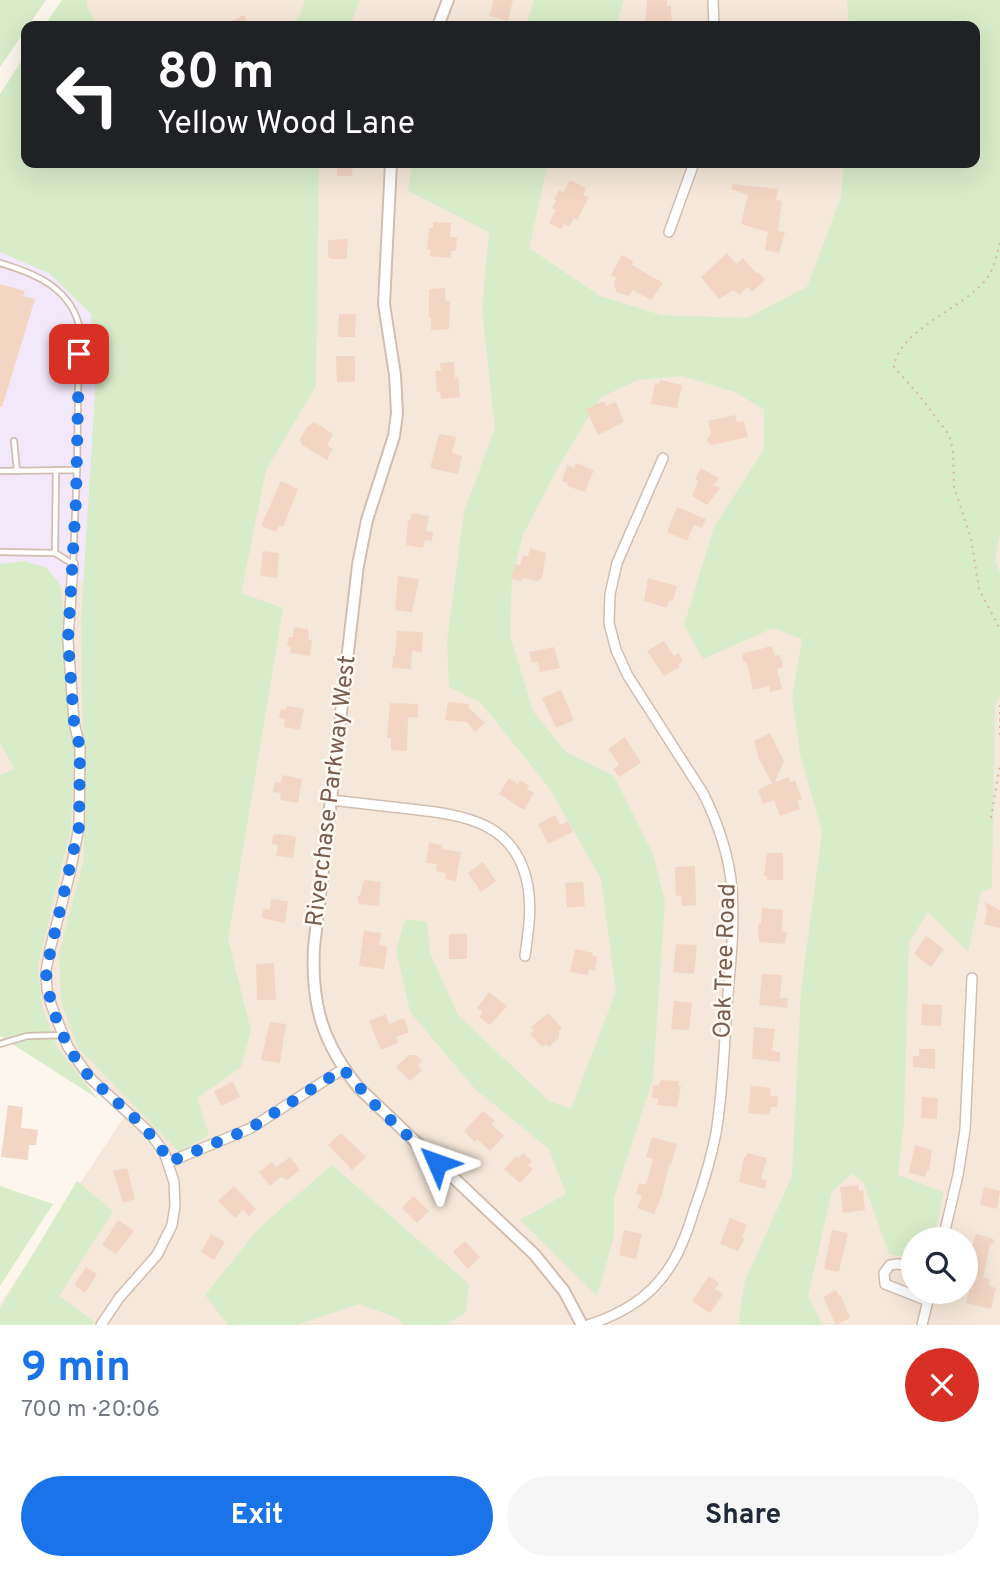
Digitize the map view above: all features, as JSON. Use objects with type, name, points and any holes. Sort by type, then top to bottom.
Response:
[{"type":"street","points":[[440,21],[448,0]]},
{"type":"street","points":[[713,0],[714,21]]},
{"type":"street","name":"Riverchase Parkway West","points":[[391,168],[384,304],[395,375],[397,413],[394,436],[367,520],[358,565],[313,973],[316,1000],[327,1039],[343,1069],[378,1108],[535,1255],[564,1291],[582,1325]]},
{"type":"street","points":[[669,232],[692,168]]},
{"type":"street","name":"Oak Tree Road","points":[[588,1325],[614,1317],[637,1302],[659,1282],[675,1259],[687,1232],[709,1162],[720,1103],[733,926],[732,888],[726,850],[714,815],[699,785],[622,665],[609,623],[610,594],[617,563],[663,458]]},
{"type":"street","points":[[73,564],[68,640],[74,722],[80,748],[79,827],[46,971],[47,990],[68,1047],[90,1078],[149,1132],[169,1162],[174,1182],[175,1206],[172,1225],[157,1255],[119,1298],[101,1325]]},
{"type":"street","points":[[331,800],[456,814],[481,822],[498,834],[522,864],[528,884],[530,915],[525,956]]},
{"type":"street","points":[[946,1227],[965,1130],[972,978]]},
{"type":"street","points":[[169,1162],[249,1129],[343,1069]]},
{"type":"street","points":[[901,1265],[890,1265],[884,1273],[886,1284],[901,1288]]},
{"type":"street","points":[[922,1325],[927,1304]]},
{"type":"lane","points":[[0,262],[46,280],[71,304],[79,325],[73,564],[55,554],[0,552]]},
{"type":"lane","points":[[14,442],[17,471]]},
{"type":"lane","points":[[55,554],[56,470]]},
{"type":"lane","points":[[0,471],[77,470]]},
{"type":"lane","points":[[0,1044],[27,1035],[64,1035]]},
{"type":"path","points":[[1000,243],[988,278],[914,336],[900,351],[894,367],[949,435],[953,449],[954,487],[971,538],[979,589],[1000,629]]},
{"type":"path","points":[[1000,705],[1000,737]]},
{"type":"path","points":[[991,818],[1000,765]]},
{"type":"shaded area","points":[[68,0],[1000,0],[1000,1325],[0,1325],[0,1304],[128,1111],[27,1036],[0,1021],[0,108],[21,152],[21,168],[980,168],[980,21],[54,21]]},
{"type":"shaded area","points":[[0,252],[49,273],[91,314],[96,376],[84,581],[61,586],[47,568],[24,561],[0,564]]},
{"type":"green space","points":[[0,0],[46,0],[32,21],[21,21],[21,36],[0,67]]},
{"type":"green space","points":[[62,0],[87,0],[87,7],[95,21],[47,21]]},
{"type":"green space","points":[[305,0],[360,0],[352,21],[294,21],[300,16]]},
{"type":"green space","points":[[534,0],[624,0],[618,21],[528,21]]},
{"type":"green space","points":[[847,0],[1000,0],[1000,534],[995,560],[1000,573],[1000,696],[995,705],[992,888],[981,892],[968,952],[928,912],[909,942],[904,1121],[898,1175],[944,1192],[936,1227],[901,1227],[901,1256],[889,1254],[863,1181],[852,1174],[832,1191],[808,1296],[823,1325],[738,1325],[745,1281],[792,1176],[801,990],[822,832],[800,754],[792,697],[802,639],[773,628],[703,659],[684,625],[714,527],[764,449],[764,410],[735,392],[682,376],[637,380],[600,398],[556,471],[523,535],[512,578],[510,635],[533,711],[566,752],[614,776],[653,854],[665,902],[653,1079],[614,1198],[614,1236],[597,1296],[520,1220],[566,1194],[549,1149],[475,1089],[410,1012],[396,950],[405,919],[427,922],[430,953],[458,1015],[549,1101],[571,1109],[616,991],[601,879],[550,789],[481,703],[449,687],[447,641],[464,512],[495,428],[482,310],[489,232],[408,191],[411,168],[547,168],[529,248],[600,296],[661,315],[747,318],[807,287],[841,197],[844,168],[980,168],[980,21],[849,21]]},
{"type":"green space","points":[[21,62],[21,168],[319,168],[316,386],[266,470],[241,593],[283,608],[228,939],[251,1031],[241,1067],[197,1098],[209,1135],[179,1152],[78,1048],[61,1002],[59,953],[84,858],[81,620],[96,376],[91,314],[49,273],[0,252],[0,94]]},
{"type":"green space","points":[[24,561],[47,568],[61,586],[74,756],[71,827],[38,966],[42,1006],[57,1047],[98,1099],[0,1036],[0,775],[14,769],[0,742],[0,564]]},
{"type":"green space","points":[[332,1165],[469,1284],[466,1312],[446,1325],[404,1325],[397,1318],[359,1304],[296,1325],[228,1325],[205,1295],[259,1228]]},
{"type":"green space","points":[[77,1181],[113,1211],[59,1296],[95,1322],[93,1325],[0,1325],[0,1309]]},
{"type":"green space","points":[[0,1186],[53,1204],[0,1286]]},
{"type":"building","points":[[493,0],[513,0],[508,21],[490,16]]},
{"type":"building","points":[[647,0],[667,0],[667,6],[671,6],[672,21],[645,21]]},
{"type":"building","points":[[244,15],[247,21],[231,21]]},
{"type":"building","points":[[337,168],[353,168],[352,176],[337,176]]},
{"type":"building","points":[[570,180],[586,188],[583,195],[589,197],[577,220],[574,218],[570,226],[564,224],[561,229],[549,223],[556,210],[552,208],[556,201],[554,199],[559,190],[564,192]]},
{"type":"building","points":[[733,184],[778,189],[776,200],[782,201],[778,231],[785,232],[779,253],[765,250],[768,232],[741,224],[748,195],[731,189]]},
{"type":"building","points":[[433,222],[451,223],[450,237],[457,237],[456,251],[451,251],[451,258],[430,256],[431,250],[427,250],[429,228],[433,228]]},
{"type":"building","points":[[348,239],[347,259],[328,257],[328,240]]},
{"type":"building","points":[[727,253],[736,264],[743,258],[765,280],[752,292],[748,287],[739,295],[734,290],[719,299],[701,277]]},
{"type":"building","points":[[622,255],[633,261],[632,265],[663,283],[651,300],[633,290],[629,296],[616,292],[614,282],[617,278],[611,275]]},
{"type":"building","points":[[0,284],[25,291],[23,296],[35,299],[2,407],[0,407]]},
{"type":"building","points":[[445,288],[446,301],[450,301],[449,329],[431,330],[429,289]]},
{"type":"building","points":[[339,314],[356,314],[355,337],[338,337]]},
{"type":"building","points":[[336,356],[355,356],[355,382],[337,382]]},
{"type":"building","points":[[454,362],[460,397],[441,399],[440,392],[437,392],[435,371],[441,371],[440,363]]},
{"type":"building","points":[[660,380],[682,385],[677,408],[651,404],[655,383],[659,384]]},
{"type":"building","points":[[604,401],[606,406],[616,402],[624,422],[598,435],[586,409]]},
{"type":"building","points":[[735,415],[737,422],[744,421],[748,437],[712,445],[708,443],[707,439],[711,434],[708,421]]},
{"type":"building","points":[[314,422],[333,434],[327,445],[333,449],[327,460],[302,445],[300,439],[307,427]]},
{"type":"building","points":[[439,434],[456,437],[452,453],[462,456],[458,474],[430,468]]},
{"type":"building","points":[[576,463],[594,470],[585,492],[567,486],[568,483],[562,481],[567,465],[574,468]]},
{"type":"building","points":[[701,468],[719,478],[714,485],[720,488],[707,505],[692,496],[698,481],[695,479]]},
{"type":"building","points":[[281,481],[298,489],[283,527],[279,525],[276,532],[261,526]]},
{"type":"building","points":[[677,507],[706,519],[702,528],[694,525],[687,541],[667,532]]},
{"type":"building","points":[[412,513],[429,516],[426,531],[433,532],[432,541],[425,540],[423,548],[406,545],[408,520]]},
{"type":"building","points":[[530,548],[546,553],[542,578],[537,581],[511,579],[515,564],[520,565],[523,555],[528,556]]},
{"type":"building","points":[[263,551],[279,553],[277,578],[260,576]]},
{"type":"building","points":[[398,576],[419,579],[412,612],[395,610]]},
{"type":"building","points":[[648,578],[677,586],[673,601],[669,600],[667,608],[644,601]]},
{"type":"building","points":[[294,627],[308,629],[309,640],[312,640],[310,656],[290,653],[291,647],[287,646],[289,637],[293,637]]},
{"type":"building","points":[[397,631],[423,632],[422,652],[412,651],[411,669],[392,668]]},
{"type":"building","points":[[664,641],[674,656],[679,653],[683,661],[678,664],[680,667],[664,676],[647,651]]},
{"type":"building","points":[[772,646],[774,656],[780,655],[783,667],[777,669],[782,689],[770,692],[769,686],[753,690],[747,663],[742,657],[744,653]]},
{"type":"building","points":[[554,647],[560,668],[540,672],[538,662],[532,663],[529,652]]},
{"type":"building","points":[[561,690],[574,720],[556,728],[542,698]]},
{"type":"building","points":[[448,702],[469,704],[469,708],[485,723],[475,732],[467,722],[445,720]]},
{"type":"building","points":[[390,703],[418,704],[418,718],[408,717],[407,751],[391,750],[391,738],[387,738]]},
{"type":"building","points":[[287,706],[304,709],[300,730],[284,727],[285,719],[279,718],[281,709],[286,710]]},
{"type":"building","points":[[770,733],[784,761],[775,782],[789,777],[790,782],[795,780],[802,799],[797,801],[800,809],[780,816],[774,800],[763,804],[758,790],[772,783],[759,759],[754,741]]},
{"type":"building","points":[[625,737],[641,763],[619,777],[613,769],[619,765],[608,749]]},
{"type":"building","points":[[282,775],[302,779],[298,803],[280,800],[281,793],[273,792],[275,782],[281,783]]},
{"type":"building","points":[[509,778],[518,784],[520,780],[534,793],[524,810],[499,794]]},
{"type":"building","points":[[555,815],[560,825],[568,821],[573,832],[548,844],[538,824]]},
{"type":"building","points":[[273,835],[296,837],[293,858],[276,856],[278,845],[272,844]]},
{"type":"building","points":[[429,843],[442,845],[442,849],[461,852],[456,881],[445,879],[446,873],[436,871],[437,864],[426,863]]},
{"type":"building","points":[[767,853],[783,853],[783,880],[767,880],[767,876],[764,876]]},
{"type":"building","points":[[483,862],[496,881],[481,892],[468,873]]},
{"type":"building","points":[[695,866],[696,905],[682,906],[681,895],[676,896],[675,867]]},
{"type":"building","points":[[364,880],[381,882],[379,906],[359,904],[357,897]]},
{"type":"building","points":[[583,882],[585,906],[567,908],[565,883]]},
{"type":"building","points":[[271,899],[288,901],[285,923],[262,918],[263,909],[270,910]]},
{"type":"building","points":[[985,902],[1000,910],[1000,928],[984,924],[987,912]]},
{"type":"building","points":[[762,908],[783,910],[782,931],[787,932],[785,944],[759,942],[758,924],[761,924]]},
{"type":"building","points":[[364,931],[381,933],[379,945],[386,946],[387,950],[384,969],[359,966]]},
{"type":"building","points":[[449,934],[467,934],[467,959],[449,959]]},
{"type":"building","points":[[926,936],[944,949],[931,967],[914,954]]},
{"type":"building","points":[[676,944],[697,945],[694,974],[673,972]]},
{"type":"building","points":[[575,949],[593,953],[592,956],[597,957],[595,971],[589,969],[588,975],[570,972]]},
{"type":"building","points":[[274,963],[276,1000],[257,1000],[256,964]]},
{"type":"building","points":[[762,974],[782,975],[780,998],[788,998],[787,1008],[759,1005]]},
{"type":"building","points":[[489,992],[507,1006],[490,1025],[479,1017],[483,1012],[477,1008]]},
{"type":"building","points":[[674,1001],[692,1003],[689,1030],[671,1029]]},
{"type":"building","points":[[922,1004],[942,1005],[941,1026],[921,1025]]},
{"type":"building","points":[[548,1013],[562,1028],[559,1038],[549,1047],[546,1044],[542,1047],[530,1034],[534,1031],[531,1027]]},
{"type":"building","points":[[386,1014],[389,1024],[404,1018],[409,1032],[396,1037],[398,1043],[381,1050],[369,1021]]},
{"type":"building","points":[[270,1022],[286,1024],[280,1063],[261,1060]]},
{"type":"building","points":[[754,1027],[775,1029],[772,1051],[780,1052],[780,1062],[752,1059]]},
{"type":"building","points":[[919,1049],[935,1049],[935,1069],[913,1067],[913,1056],[919,1056]]},
{"type":"building","points":[[409,1055],[416,1055],[422,1061],[418,1065],[422,1070],[410,1081],[396,1067]]},
{"type":"building","points":[[661,1080],[679,1081],[678,1086],[681,1086],[677,1107],[657,1105],[658,1098],[652,1098],[653,1085],[659,1085]]},
{"type":"building","points":[[233,1082],[240,1097],[221,1106],[214,1091]]},
{"type":"building","points":[[751,1086],[771,1088],[770,1096],[778,1096],[777,1107],[771,1107],[769,1115],[748,1113]]},
{"type":"building","points":[[922,1097],[938,1098],[937,1119],[921,1118]]},
{"type":"building","points":[[8,1105],[23,1107],[21,1128],[38,1130],[36,1145],[29,1145],[28,1160],[1,1157]]},
{"type":"building","points":[[483,1111],[495,1121],[491,1124],[504,1136],[490,1151],[464,1131]]},
{"type":"building","points":[[341,1133],[366,1157],[352,1170],[328,1145]]},
{"type":"building","points":[[652,1137],[677,1144],[654,1214],[637,1208],[642,1196],[636,1194],[639,1183],[645,1185],[648,1179],[653,1159],[646,1157]]},
{"type":"building","points":[[915,1145],[932,1150],[929,1170],[925,1177],[909,1173]]},
{"type":"building","points":[[523,1153],[532,1161],[528,1165],[533,1169],[520,1183],[504,1169],[516,1156],[519,1158]]},
{"type":"building","points":[[747,1153],[767,1158],[761,1179],[767,1180],[765,1189],[739,1182]]},
{"type":"building","points":[[290,1157],[300,1170],[287,1180],[281,1177],[270,1186],[259,1172],[272,1162],[276,1167]]},
{"type":"building","points":[[127,1168],[135,1199],[123,1203],[113,1171]]},
{"type":"building","points":[[858,1185],[859,1191],[863,1190],[865,1210],[843,1213],[840,1187]]},
{"type":"building","points":[[234,1186],[256,1209],[249,1216],[243,1210],[235,1218],[218,1201]]},
{"type":"building","points":[[984,1187],[1000,1191],[997,1209],[980,1205]]},
{"type":"building","points":[[413,1196],[429,1211],[417,1223],[402,1208]]},
{"type":"building","points":[[730,1218],[747,1225],[742,1237],[745,1238],[738,1251],[720,1244]]},
{"type":"building","points":[[118,1220],[133,1232],[116,1254],[102,1245]]},
{"type":"building","points":[[624,1230],[642,1234],[636,1259],[619,1255]]},
{"type":"building","points":[[832,1230],[848,1233],[839,1272],[824,1269]]},
{"type":"building","points":[[211,1234],[225,1242],[214,1260],[201,1252]]},
{"type":"building","points":[[978,1234],[992,1238],[995,1242],[990,1245],[983,1278],[990,1279],[989,1286],[996,1288],[991,1309],[970,1304],[978,1304]]},
{"type":"building","points":[[465,1241],[480,1257],[468,1269],[453,1252]]},
{"type":"building","points":[[86,1267],[97,1274],[85,1293],[74,1285]]},
{"type":"building","points":[[709,1276],[719,1283],[715,1289],[723,1294],[710,1313],[692,1301]]},
{"type":"building","points":[[836,1290],[839,1296],[841,1295],[850,1318],[836,1325],[823,1297]]},
{"type":"route","points":[[79,354],[76,500],[68,640],[74,722],[80,748],[79,827],[46,971],[47,990],[68,1047],[90,1078],[149,1132],[169,1162],[264,1121],[343,1069],[378,1108],[437,1163]]}]
